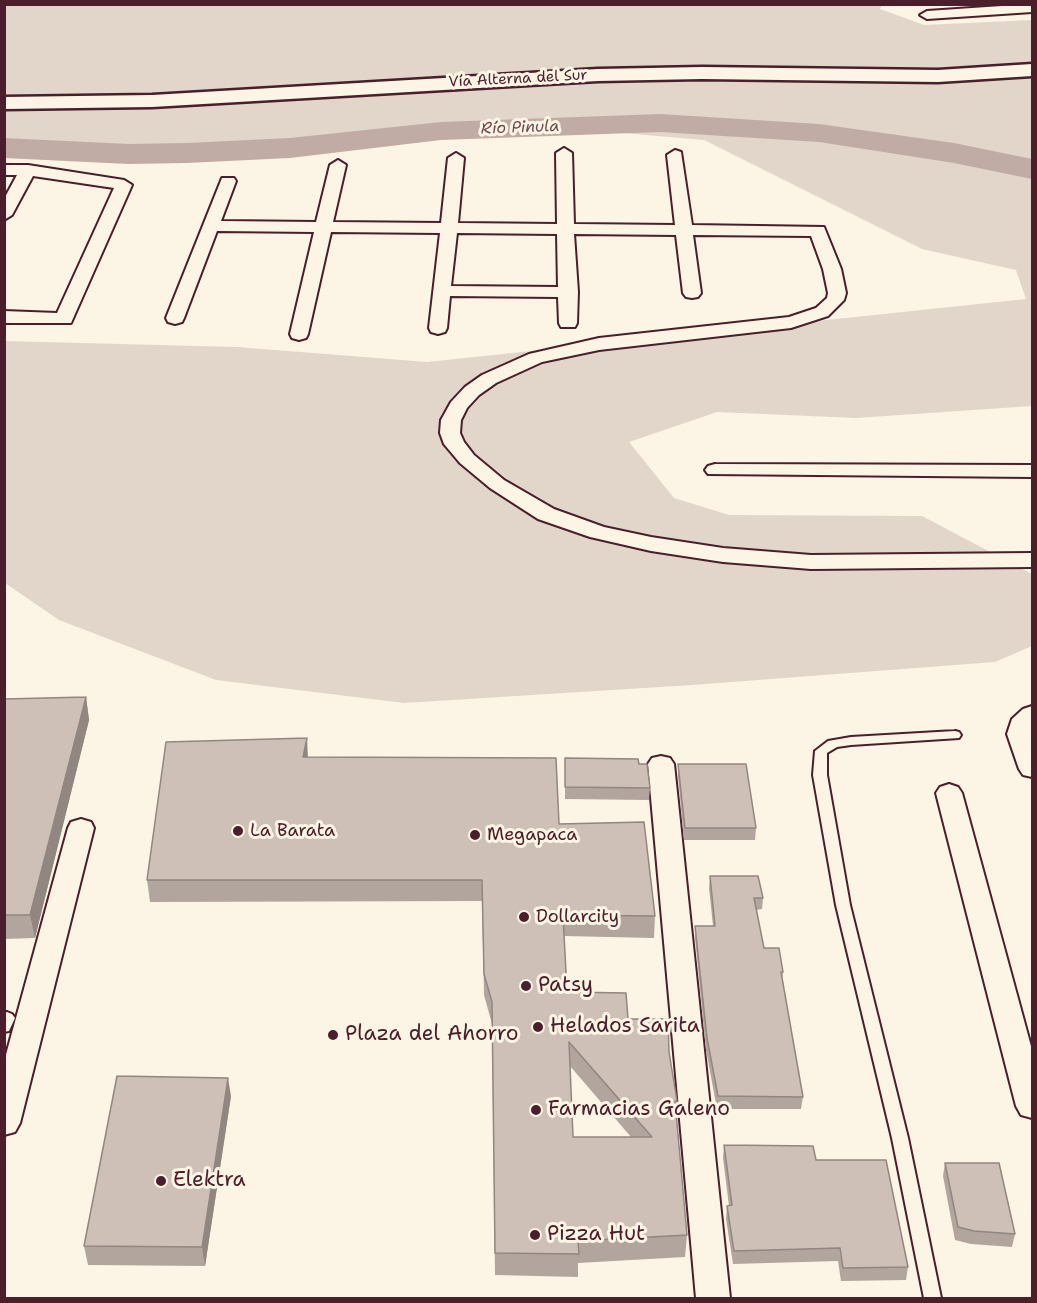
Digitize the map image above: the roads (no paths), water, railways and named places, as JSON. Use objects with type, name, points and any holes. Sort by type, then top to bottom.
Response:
[{"type":"highway","name":"Vía Alterna del Sur","points":[[4,103],[152,101],[598,75],[938,76],[1032,70]]},
{"type":"highway","name":"Vía Alterna del Sur","points":[[4,110],[233,104],[598,82],[942,84],[1032,78]]},
{"type":"street","points":[[925,9],[1032,8]]},
{"type":"street","points":[[564,153],[568,323]]},
{"type":"street","points":[[675,155],[692,293]]},
{"type":"street","points":[[438,328],[456,158]]},
{"type":"street","points":[[299,334],[338,165]]},
{"type":"street","points":[[4,170],[28,170],[124,185],[64,319],[4,317]]},
{"type":"street","points":[[4,214],[28,170]]},
{"type":"street","points":[[175,318],[228,181]]},
{"type":"street","points":[[210,226],[818,231],[832,268],[837,293],[835,300],[822,312],[804,320],[599,344],[555,353],[514,366],[472,391],[458,406],[451,420],[450,433],[459,451],[497,484],[546,514],[598,532],[651,544],[723,555],[812,562],[1032,560]]},
{"type":"street","points":[[443,291],[569,292]]},
{"type":"street","points":[[715,470],[1032,471]]},
{"type":"street","points":[[1032,714],[1021,725],[1020,734],[1032,769]]},
{"type":"street","points":[[661,764],[713,1299]]},
{"type":"street","points":[[949,793],[1032,1106]]},
{"type":"street","points":[[4,1123],[81,828]]},
{"type":"lane","points":[[932,1299],[900,1138],[843,905],[820,775],[821,751],[833,744],[955,735]]},
{"type":"waterway","name":"Río Pinula","points":[[4,148],[128,154],[187,153],[290,148],[441,131],[660,123],[819,133],[954,153],[1032,169]]},
{"type":"place","name":"La Barata","points":[[238,831]]},
{"type":"place","name":"Megapaca","points":[[475,835]]},
{"type":"place","name":"Dollarcity","points":[[524,917]]},
{"type":"place","name":"Patsy","points":[[526,986]]},
{"type":"place","name":"Helados Sarita","points":[[538,1027]]},
{"type":"place","name":"Plaza del Ahorro","points":[[333,1035]]},
{"type":"place","name":"Farmacias Galeno","points":[[536,1110]]},
{"type":"place","name":"Elektra","points":[[161,1181]]},
{"type":"place","name":"Pizza Hut","points":[[535,1235]]}]
